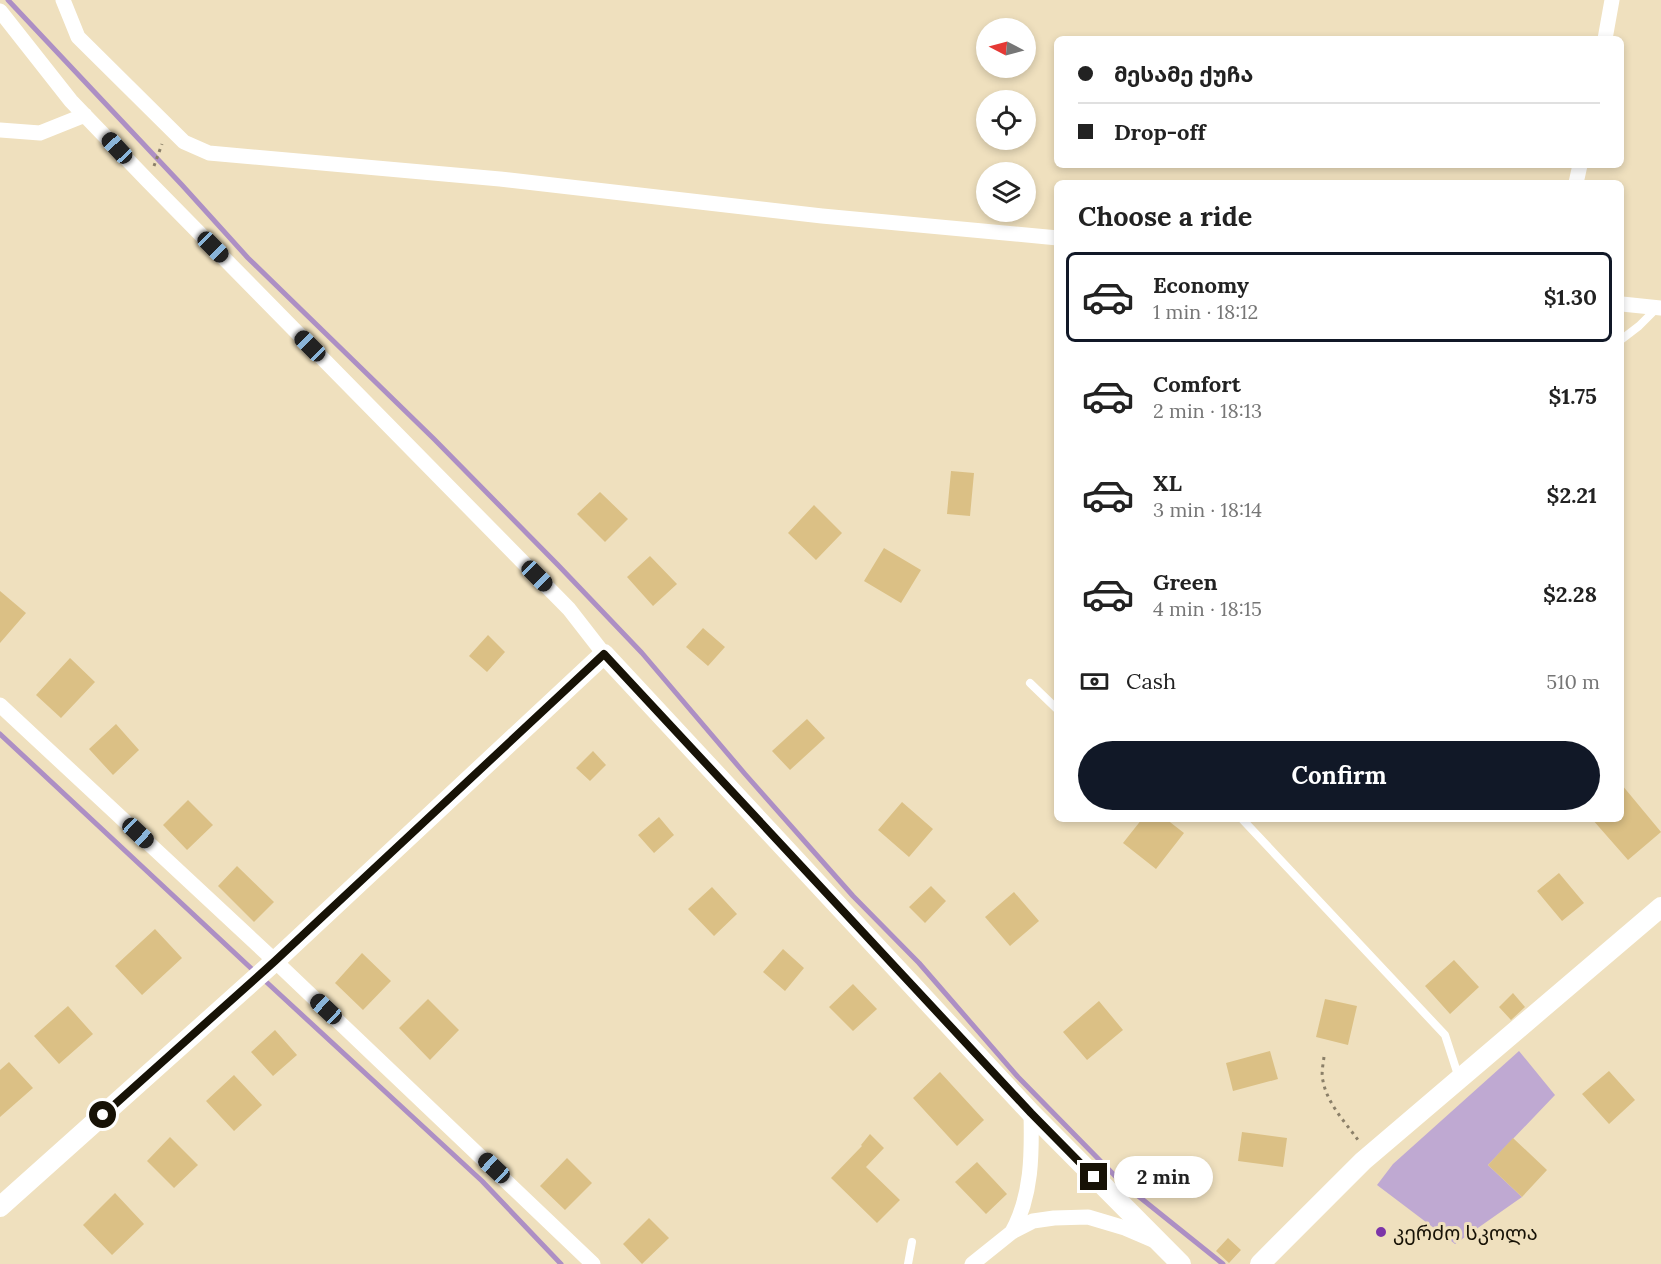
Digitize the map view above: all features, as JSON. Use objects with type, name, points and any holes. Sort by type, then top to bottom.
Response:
[{"type":"street","points":[[63,0],[78,37],[184,142],[209,153],[500,178],[822,216],[1054,238]]},
{"type":"street","points":[[1606,36],[1612,0]]},
{"type":"street","points":[[0,11],[71,101],[569,609],[604,654],[1031,1113],[1181,1264]]},
{"type":"street","points":[[0,130],[40,133],[86,115]]},
{"type":"street","points":[[1624,304],[1659,308]]},
{"type":"street","points":[[0,1207],[275,961],[604,654]]},
{"type":"street","points":[[0,705],[275,961],[593,1264]]},
{"type":"street","points":[[1265,1263],[1370,1155],[1661,907]]},
{"type":"street","points":[[1012,1232],[1020,1219],[1027,1195],[1032,1141],[1031,1113]]},
{"type":"street","points":[[972,1264],[1012,1232],[1033,1221],[1054,1218],[1088,1217],[1125,1228],[1156,1241]]},
{"type":"lane","points":[[1624,337],[1659,308]]},
{"type":"lane","points":[[1030,683],[1054,706]]},
{"type":"lane","points":[[1245,822],[1445,1035],[1459,1079]]},
{"type":"lane","points":[[908,1264],[912,1242]]},
{"type":"path","points":[[148,181],[169,126]]},
{"type":"path","points":[[1324,1057],[1323,1081],[1327,1093],[1338,1113],[1370,1155]]},
{"type":"shaded area","points":[[1519,1051],[1555,1095],[1488,1165],[1522,1197],[1455,1244],[1377,1185],[1393,1164]]},
{"type":"building","points":[[951,471],[974,473],[970,516],[947,514]]},
{"type":"building","points":[[600,492],[628,519],[605,542],[577,514]]},
{"type":"building","points":[[814,505],[842,533],[816,560],[788,533]]},
{"type":"building","points":[[884,548],[921,570],[901,603],[864,581]]},
{"type":"building","points":[[650,556],[677,584],[653,606],[627,577]]},
{"type":"building","points":[[0,591],[26,613],[0,643]]},
{"type":"building","points":[[703,628],[725,647],[708,666],[686,647]]},
{"type":"building","points":[[488,635],[505,652],[487,672],[469,656]]},
{"type":"building","points":[[70,658],[95,682],[61,718],[36,695]]},
{"type":"building","points":[[807,719],[825,738],[790,770],[772,751]]},
{"type":"building","points":[[116,724],[139,750],[113,775],[89,749]]},
{"type":"building","points":[[593,751],[606,765],[590,781],[576,768]]},
{"type":"building","points":[[1624,787],[1661,832],[1628,860],[1595,822],[1624,822]]},
{"type":"building","points":[[188,800],[213,825],[187,850],[163,825]]},
{"type":"building","points":[[902,802],[933,829],[909,857],[878,830]]},
{"type":"building","points":[[659,817],[674,835],[654,853],[638,835]]},
{"type":"building","points":[[1140,822],[1170,822],[1184,833],[1156,869],[1123,843]]},
{"type":"building","points":[[237,866],[274,902],[254,922],[218,886]]},
{"type":"building","points":[[1559,873],[1584,903],[1562,921],[1537,891]]},
{"type":"building","points":[[931,886],[946,901],[925,923],[909,907]]},
{"type":"building","points":[[712,887],[737,914],[714,936],[688,909]]},
{"type":"building","points":[[1014,892],[1039,921],[1010,946],[985,917]]},
{"type":"building","points":[[155,929],[182,958],[142,995],[115,966]]},
{"type":"building","points":[[783,949],[804,968],[785,991],[763,972]]},
{"type":"building","points":[[362,953],[391,981],[363,1010],[335,983]]},
{"type":"building","points":[[1454,960],[1479,987],[1450,1014],[1425,986]]},
{"type":"building","points":[[853,984],[877,1009],[853,1031],[829,1007]]},
{"type":"building","points":[[1513,993],[1525,1007],[1511,1020],[1499,1007]]},
{"type":"building","points":[[428,999],[459,1030],[430,1060],[399,1028]]},
{"type":"building","points":[[1325,999],[1357,1006],[1348,1045],[1316,1037]]},
{"type":"building","points":[[1099,1001],[1123,1030],[1087,1060],[1063,1032]]},
{"type":"building","points":[[68,1006],[93,1034],[59,1064],[34,1036]]},
{"type":"building","points":[[275,1030],[297,1055],[273,1076],[251,1052]]},
{"type":"building","points":[[1270,1051],[1278,1079],[1233,1091],[1226,1063]]},
{"type":"building","points":[[9,1062],[33,1088],[0,1117],[0,1070]]},
{"type":"building","points":[[1609,1071],[1635,1100],[1609,1124],[1582,1094]]},
{"type":"building","points":[[940,1072],[984,1120],[957,1146],[913,1098]]},
{"type":"building","points":[[234,1075],[262,1105],[234,1131],[206,1101]]},
{"type":"building","points":[[1242,1132],[1287,1138],[1283,1167],[1238,1161]]},
{"type":"building","points":[[870,1134],[884,1148],[866,1167],[900,1200],[877,1223],[831,1178],[862,1146]]},
{"type":"building","points":[[170,1137],[198,1165],[174,1188],[147,1161]]},
{"type":"building","points":[[1513,1138],[1547,1170],[1522,1197],[1488,1165]]},
{"type":"building","points":[[567,1158],[592,1183],[565,1210],[540,1186]]},
{"type":"building","points":[[977,1162],[1007,1194],[986,1214],[955,1182]]},
{"type":"building","points":[[115,1193],[144,1224],[112,1255],[83,1225]]},
{"type":"building","points":[[649,1218],[669,1238],[642,1264],[623,1244]]},
{"type":"building","points":[[1228,1238],[1241,1250],[1229,1263],[1216,1251]]},
{"type":"waterway","points":[[8,0],[248,258],[434,439],[642,653],[853,896],[919,963],[1018,1077],[1122,1183],[1223,1264]]},
{"type":"waterway","points":[[0,734],[255,972]]},
{"type":"waterway","points":[[262,978],[482,1181],[561,1264]]},
{"type":"place","name":"კერძო სკოლა","points":[[1381,1232]]},
{"type":"route","points":[[103,1115],[275,961],[604,654],[1031,1113],[1094,1177]]}]
